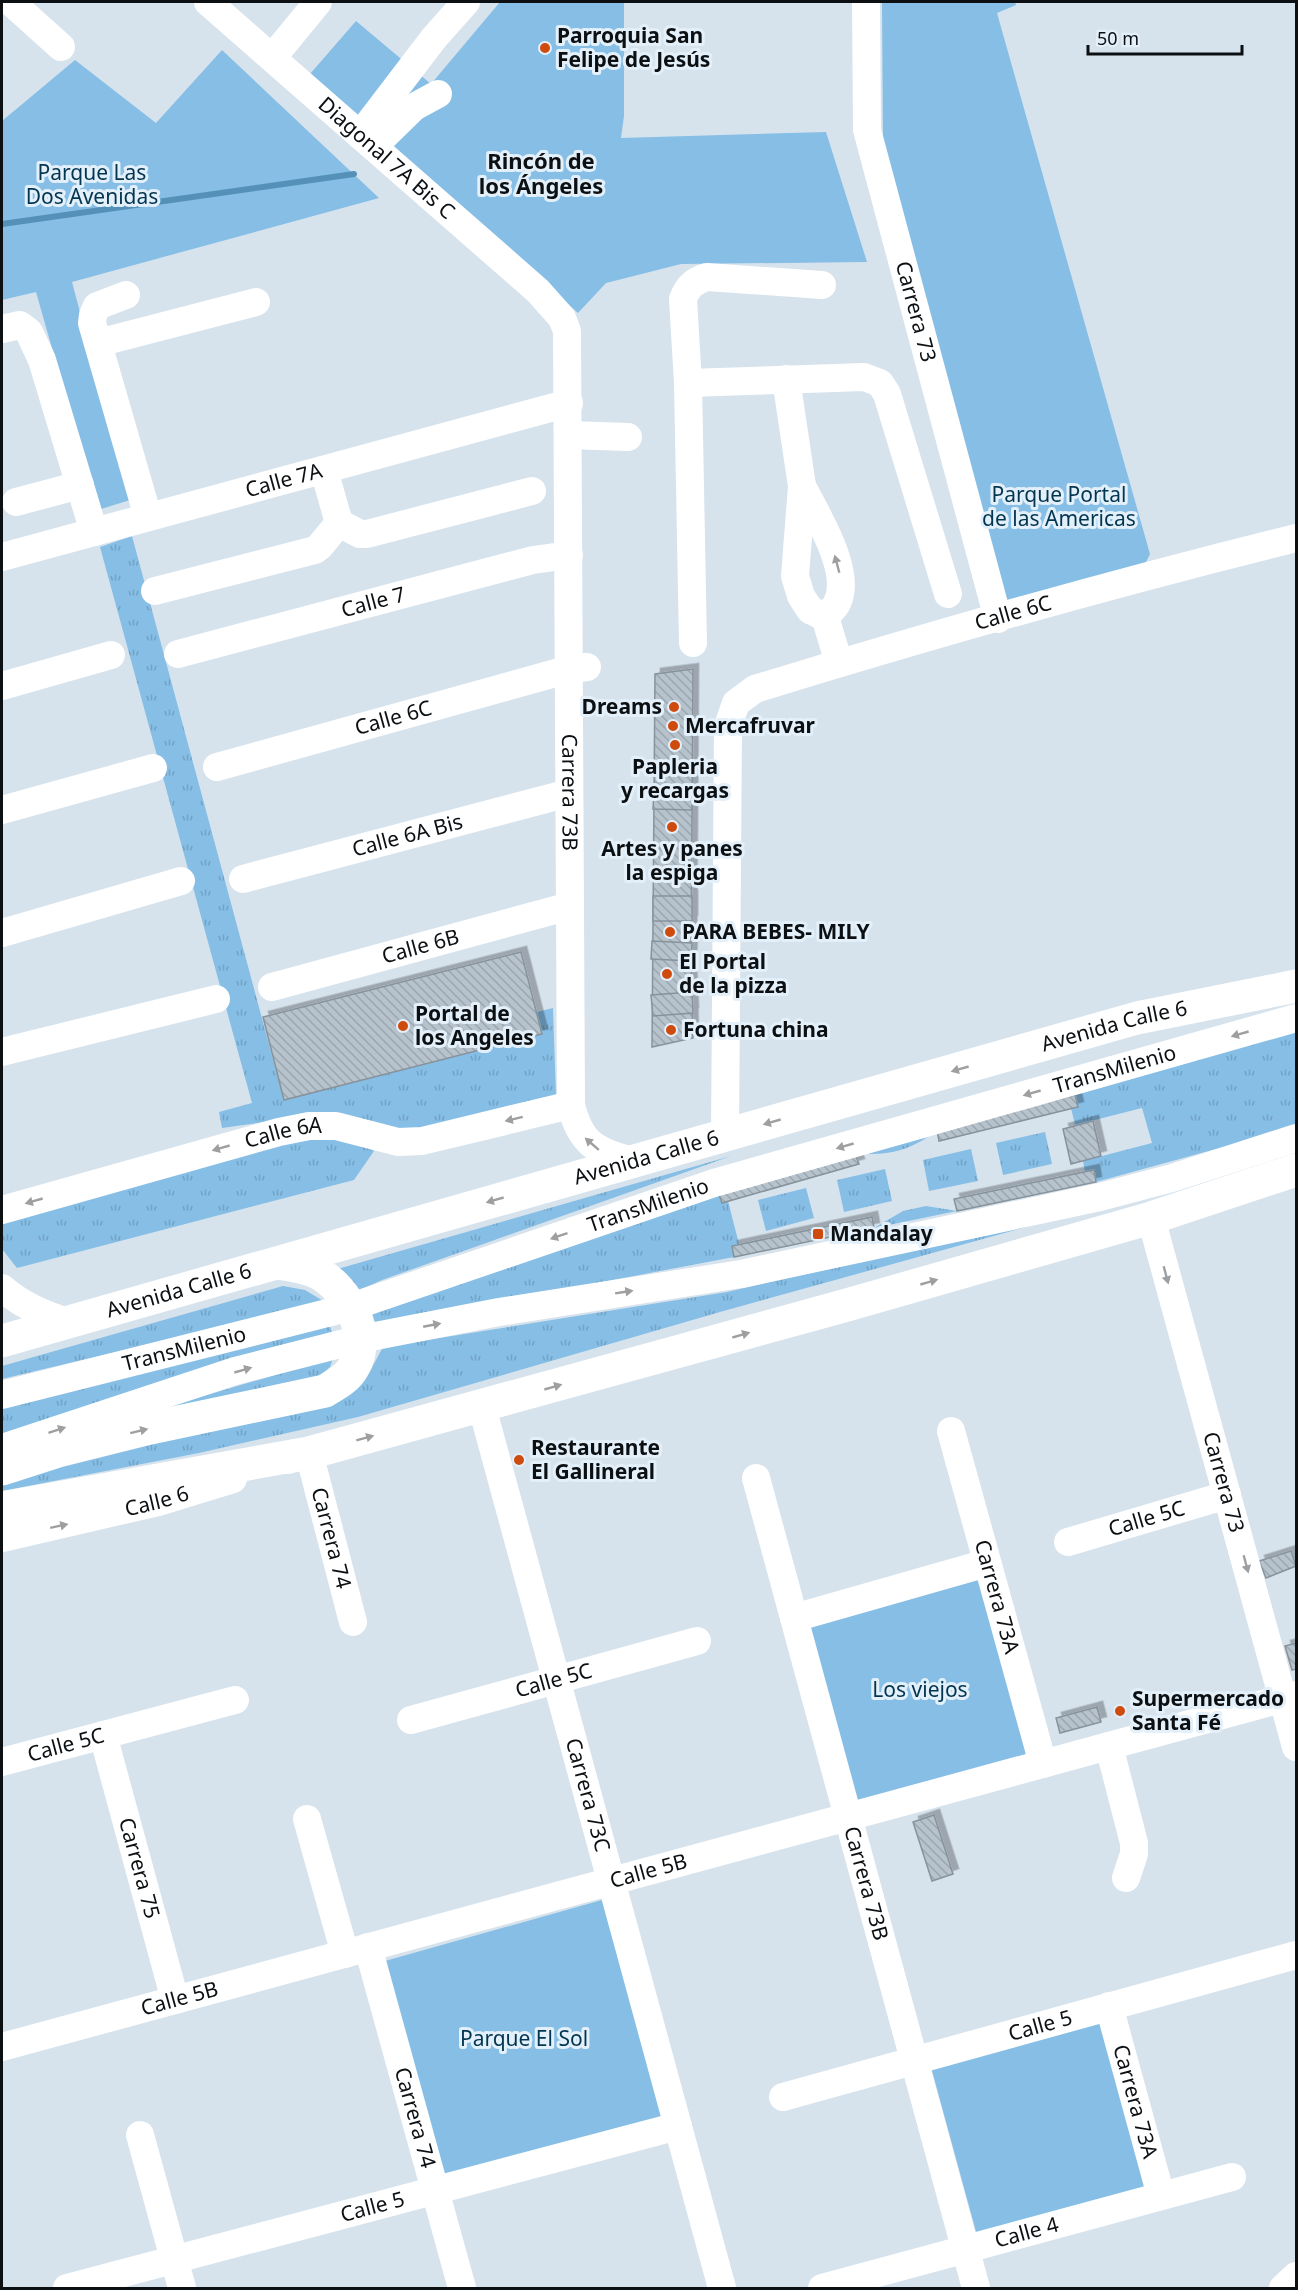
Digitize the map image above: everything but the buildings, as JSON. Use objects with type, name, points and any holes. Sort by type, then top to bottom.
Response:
[{"type":"highway","points":[[1137,1018],[1296,963]]},
{"type":"highway","name":"Avenida Calle 6","points":[[2,1341],[1137,1018],[1296,986]]},
{"type":"highway","points":[[2,1508],[309,1453],[482,1407],[1151,1218],[1296,1170]]},
{"type":"highway","points":[[1151,1218],[1296,1189]]},
{"type":"highway","points":[[2,1469],[58,1451],[150,1428],[325,1391],[341,1381],[353,1368],[359,1354],[360,1340],[356,1318],[351,1307],[342,1292],[317,1272],[276,1263]]},
{"type":"street","points":[[11,2],[61,47]]},
{"type":"street","name":"Diagonal 7A Bis C","points":[[208,2],[538,291],[562,318]]},
{"type":"street","points":[[272,58],[318,2]]},
{"type":"street","points":[[367,141],[434,38],[466,2]]},
{"type":"street","name":"Carrera 73","points":[[866,2],[867,130],[998,619]]},
{"type":"street","points":[[367,141],[414,107],[438,94]]},
{"type":"street","points":[[693,643],[688,383],[683,298],[687,289],[695,281],[707,277],[822,285]]},
{"type":"street","points":[[126,295],[97,306],[92,323],[148,517]]},
{"type":"street","points":[[98,343],[256,302]]},
{"type":"street","name":"Carrera 73B","points":[[562,318],[567,331],[569,555],[578,654],[569,793],[579,873],[570,906],[571,1105],[574,1119],[583,1136],[594,1148],[608,1155],[633,1161]]},
{"type":"street","points":[[2,329],[20,325],[29,332],[42,360],[94,532]]},
{"type":"street","points":[[688,383],[864,377],[880,383],[887,394],[948,594]]},
{"type":"street","points":[[786,380],[802,486],[795,576],[801,596],[810,610],[825,617],[839,663]]},
{"type":"street","name":"Calle 7A","points":[[2,557],[568,404]]},
{"type":"street","points":[[568,435],[628,437]]},
{"type":"street","points":[[324,470],[339,523],[360,534],[532,491]]},
{"type":"street","points":[[16,502],[80,485]]},
{"type":"street","points":[[802,486],[837,559],[842,583],[837,603],[825,617]]},
{"type":"street","points":[[155,591],[315,550],[339,523]]},
{"type":"street","name":"Calle 6C","points":[[725,1135],[728,726],[736,703],[755,689],[839,663],[1155,573],[1296,538]]},
{"type":"street","name":"Calle 7","points":[[178,654],[533,560],[569,555]]},
{"type":"street","name":"Calle 6C","points":[[217,767],[578,654]]},
{"type":"street","points":[[2,686],[111,655]]},
{"type":"street","points":[[2,810],[153,768]]},
{"type":"street","name":"Calle 6A Bis","points":[[243,879],[569,793]]},
{"type":"street","points":[[2,933],[181,881]]},
{"type":"street","name":"Calle 6B","points":[[272,987],[570,906]]},
{"type":"street","points":[[2,1052],[216,999]]},
{"type":"street","name":"TransMilenio","points":[[2,1395],[351,1307],[714,1183],[1296,1018]]},
{"type":"street","name":"Calle 6A","points":[[2,1210],[268,1135],[309,1126],[336,1125],[398,1142],[423,1142],[571,1105]]},
{"type":"street","name":"TransMilenio","points":[[2,1448],[235,1371],[360,1340],[499,1312],[741,1274],[1065,1204],[1172,1178],[1296,1138]]},
{"type":"street","name":"Carrera 73","points":[[1151,1218],[1227,1495],[1290,1696],[1296,1747]]},
{"type":"street","points":[[2,1288],[39,1312],[67,1322]]},
{"type":"street","name":"Carrera 73C","points":[[482,1407],[722,2289]]},
{"type":"street","name":"Carrera 73A","points":[[951,1431],[1043,1764]]},
{"type":"street","name":"Calle 6","points":[[2,1538],[158,1502],[309,1453]]},
{"type":"street","name":"Carrera 74","points":[[309,1453],[354,1622]]},
{"type":"street","name":"Carrera 73B","points":[[756,1478],[976,2289]]},
{"type":"street","name":"Calle 5C","points":[[1068,1542],[1227,1495]]},
{"type":"street","points":[[794,1618],[987,1563]]},
{"type":"street","name":"Calle 5C","points":[[411,1719],[697,1641]]},
{"type":"street","name":"Calle 5B","points":[[2,2047],[1290,1696]]},
{"type":"street","name":"Calle 5C","points":[[2,1762],[234,1700]]},
{"type":"street","name":"Carrera 75","points":[[103,1735],[175,2000]]},
{"type":"street","points":[[1109,1746],[1134,1843],[1134,1854],[1126,1878]]},
{"type":"street","name":"Carrera 74","points":[[307,1819],[356,1950],[435,2191],[462,2289]]},
{"type":"street","name":"Calle 5","points":[[783,2097],[1296,1955]]},
{"type":"street","name":"Carrera 73A","points":[[1109,2006],[1161,2196]]},
{"type":"street","name":"Calle 5","points":[[67,2289],[678,2126]]},
{"type":"street","points":[[140,2135],[182,2289]]},
{"type":"street","name":"Calle 4","points":[[822,2289],[1232,2177]]},
{"type":"street","points":[[1283,2289],[1296,2276]]},
{"type":"green space","points":[[500,2],[624,2],[624,116],[621,138],[826,132],[867,262],[681,264],[606,283],[578,313],[310,74],[356,21],[431,84]]},
{"type":"green space","name":"Parque Portal de las Americas","points":[[882,2],[1015,2],[1016,5],[997,13],[1150,554],[1144,566],[1006,600],[883,142]]},
{"type":"green space","name":"Parque Las Dos Avenidas","points":[[222,50],[379,198],[72,282],[130,500],[98,510],[36,292],[2,300],[2,121],[75,60],[156,123]]},
{"type":"green space","points":[[132,536],[284,1100],[542,1034],[537,1012],[553,1008],[556,1096],[435,1128],[402,1130],[307,1116],[222,1128],[219,1112],[252,1103],[100,547]]},
{"type":"green space","points":[[1296,1031],[1296,1127],[1096,1182],[1094,1171],[1085,1172],[1083,1161],[1152,1143],[1142,1108],[1075,1125],[1071,1108],[1075,1095]]},
{"type":"green space","points":[[1045,1132],[1052,1164],[1003,1175],[996,1143]]},
{"type":"green space","points":[[319,1136],[357,1142],[374,1151],[354,1180],[17,1268],[2,1249],[2,1221],[288,1140]]},
{"type":"green space","points":[[928,1137],[898,1151],[865,1154]]},
{"type":"green space","points":[[971,1149],[978,1181],[929,1191],[923,1160]]},
{"type":"green space","points":[[731,1156],[382,1280],[355,1292],[334,1270]]},
{"type":"green space","points":[[885,1169],[892,1201],[844,1212],[837,1180]]},
{"type":"green space","points":[[806,1188],[814,1218],[766,1231],[758,1200]]},
{"type":"green space","points":[[718,1192],[722,1203],[728,1201],[739,1244],[732,1246],[734,1257],[376,1325],[371,1310]]},
{"type":"green space","points":[[926,1206],[957,1211],[874,1228],[903,1211]]},
{"type":"green space","points":[[1080,1212],[720,1312],[358,1417],[199,1453],[2,1491],[2,1480],[351,1391],[368,1375],[383,1347],[727,1292]]},
{"type":"green space","points":[[283,1286],[305,1290],[325,1302],[2,1379],[2,1366]]},
{"type":"green space","points":[[329,1324],[332,1332],[2,1440],[2,1405]]},
{"type":"green space","points":[[333,1358],[330,1367],[315,1380],[139,1415]]},
{"type":"green space","name":"Los viejos","points":[[982,1576],[1031,1756],[858,1804],[809,1623]]},
{"type":"green space","name":"Parque El Sol","points":[[602,1900],[663,2118],[446,2179],[385,1961]]},
{"type":"green space","points":[[1104,2020],[1151,2192],[978,2239],[931,2067]]},
{"type":"waterway","points":[[2,224],[354,174]]},
{"type":"place","name":"Parroquia San Felipe de Jesús","points":[[545,48]]},
{"type":"place","name":"Dreams","points":[[674,707]]},
{"type":"place","name":"Mercafruvar","points":[[673,726]]},
{"type":"place","name":"Papleria y recargas","points":[[675,745]]},
{"type":"place","name":"Artes y panes la espiga","points":[[672,827]]},
{"type":"place","name":"PARA BEBES- MILY","points":[[670,932]]},
{"type":"place","name":"El Portal de la pizza","points":[[667,974]]},
{"type":"place","name":"Portal de los Angeles","points":[[403,1026]]},
{"type":"place","name":"Fortuna china","points":[[671,1030]]},
{"type":"place","name":"Mandalay","points":[[818,1234]]},
{"type":"place","name":"Restaurante El Gallineral","points":[[519,1460]]},
{"type":"place","name":"Supermercado Santa Fé","points":[[1120,1711]]},
{"type":"district","name":"Rincón de los Ángeles","points":[[541,174]]}]
